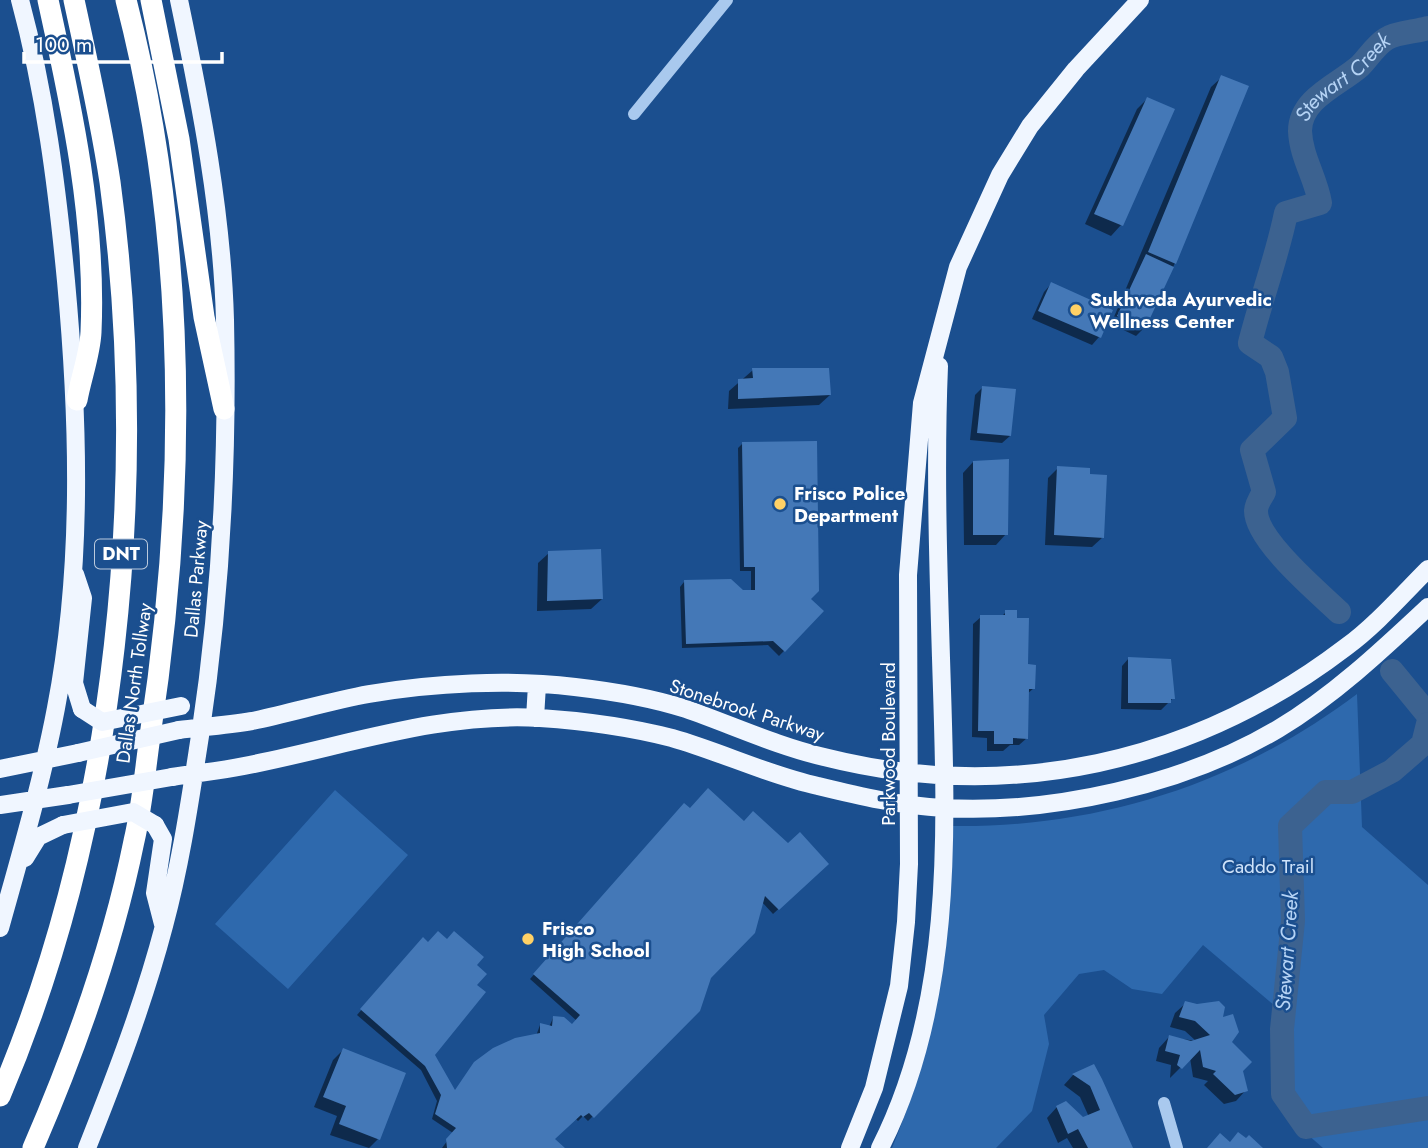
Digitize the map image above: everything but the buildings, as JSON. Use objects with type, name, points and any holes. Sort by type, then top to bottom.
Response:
[{"type":"highway","points":[[48,0],[72,106],[88,224],[91,334],[77,400]]},
{"type":"highway","name":"Dallas North Tollway","points":[[0,1096],[60,924],[83,839],[109,680],[120,565],[125,454],[120,278],[110,181],[74,0]]},
{"type":"highway","name":"Dallas North Tollway","points":[[33,1148],[82,1017],[134,841],[169,597],[175,508],[174,318],[165,223],[152,130],[126,0]]},
{"type":"highway","points":[[151,0],[179,139],[204,317],[224,409]]},
{"type":"main road","points":[[0,928],[45,761],[57,705],[72,568],[77,400],[58,198],[43,100],[20,0]]},
{"type":"main road","name":"Dallas Parkway","points":[[87,1148],[124,1055],[164,927],[186,832],[210,668],[222,532],[225,318],[207,143],[179,0]]},
{"type":"main road","name":"Parkwood Boulevard","points":[[850,1148],[874,1087],[900,986],[906,922],[909,804],[908,575],[922,403],[958,267],[1000,175],[1030,126],[1068,78],[1140,0]]},
{"type":"main road","name":"Parkwood Boulevard","points":[[880,1148],[898,1110],[922,1031],[939,932],[944,774],[936,462],[940,334]]},
{"type":"main road","points":[[72,568],[83,598],[74,683],[82,709],[102,722],[181,706],[197,691],[210,668]]},
{"type":"main road","name":"Stonebrook Parkway","points":[[0,769],[180,730],[254,720],[367,694],[412,688],[537,685],[575,687],[682,708],[822,757],[974,778],[1061,772],[1164,747],[1208,728],[1275,693],[1347,647],[1428,569]]},
{"type":"main road","points":[[0,805],[243,767],[414,727],[475,718],[535,718],[610,725],[672,738],[816,786],[909,804],[943,808],[1015,806],[1076,799],[1139,786],[1219,757],[1277,729],[1371,660],[1428,607]]},
{"type":"main road","points":[[535,718],[537,685]]},
{"type":"main road","points":[[1208,728],[1219,757]]},
{"type":"main road","points":[[13,882],[33,843],[48,830],[133,812],[155,825],[163,839],[155,893],[164,927]]},
{"type":"main road","points":[[891,1022],[922,1031]]},
{"type":"street","points":[[634,114],[727,0]]},
{"type":"street","points":[[1164,1103],[1177,1148]]},
{"type":"green space","name":"Caddo Trail","points":[[1357,694],[1362,827],[1428,885],[1428,1148],[1323,1148],[1282,1112],[1282,1012],[1203,945],[1162,994],[1132,989],[1104,970],[1079,974],[1044,1015],[1049,1044],[1032,1111],[996,1148],[892,1148],[921,1067],[939,990],[949,912],[952,826],[1007,825],[1061,819],[1114,809],[1166,794],[1265,752],[1312,725]]},
{"type":"green space","points":[[335,790],[408,855],[288,989],[215,924]]},
{"type":"waterway","name":"Stewart Creek","points":[[1339,612],[1290,565],[1259,523],[1256,509],[1264,492],[1252,450],[1285,418],[1277,372],[1271,357],[1250,343],[1286,213],[1320,203],[1301,141],[1302,119],[1307,109],[1322,93],[1360,66],[1386,39],[1428,28]]},
{"type":"waterway","name":"Stewart Creek","points":[[1392,671],[1428,715]]},
{"type":"waterway","name":"Stewart Creek","points":[[1428,724],[1423,744],[1392,771],[1352,792],[1326,792],[1290,826],[1293,921],[1282,1029],[1283,1094],[1306,1127],[1428,1108]]},
{"type":"place","name":"Sukhveda Ayurvedic Wellness Center","points":[[1076,310]]},
{"type":"place","name":"Frisco Police Department","points":[[780,504]]},
{"type":"place","name":"Frisco High School","points":[[528,939]]}]
